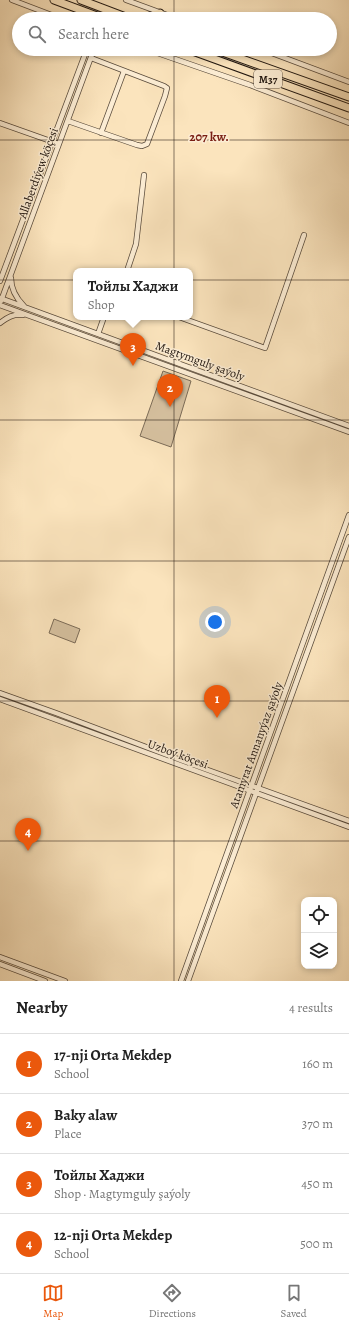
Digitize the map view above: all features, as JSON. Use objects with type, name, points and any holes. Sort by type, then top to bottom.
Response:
[{"type":"highway","points":[[54,0],[86,12]]},
{"type":"highway","points":[[81,0],[113,12]]},
{"type":"highway","name":"M37","points":[[206,56],[349,108]]},
{"type":"highway","name":"M37","points":[[234,56],[349,96]]},
{"type":"street","points":[[12,0],[44,12]]},
{"type":"street","points":[[126,0],[157,12]]},
{"type":"street","name":"Allaberdiýew köçesi","points":[[0,281],[84,56]]},
{"type":"street","points":[[166,56],[250,85],[349,123]]},
{"type":"street","points":[[280,56],[349,82]]},
{"type":"street","points":[[68,121],[142,146],[146,144],[165,96],[167,88],[164,86],[91,58]]},
{"type":"street","name":"Allaberdiýew köçesi","points":[[0,304],[91,58]]},
{"type":"street","points":[[101,133],[124,71]]},
{"type":"street","points":[[0,123],[59,144]]},
{"type":"street","points":[[128,268],[136,244],[144,176]]},
{"type":"street","points":[[187,320],[265,348],[304,235]]},
{"type":"street","points":[[11,275],[11,283],[15,295],[27,308]]},
{"type":"street","name":"Magtymguly şaýoly","points":[[1,298],[349,426]]},
{"type":"street","name":"Magtymguly şaýoly","points":[[0,304],[349,432]]},
{"type":"street","points":[[0,323],[9,316],[15,314],[32,315]]},
{"type":"street","points":[[98,334],[103,320]]},
{"type":"street","name":"Atamyrat Annanyýaz şaýoly","points":[[181,981],[349,515]]},
{"type":"street","name":"Atamyrat Annanyýaz şaýoly","points":[[188,981],[349,538]]},
{"type":"street","name":"Uzboý köçesi","points":[[0,693],[251,786],[257,790],[349,827]]},
{"type":"street","name":"Uzboý köçesi","points":[[0,699],[250,791],[257,790],[349,820]]},
{"type":"street","points":[[0,957],[65,981]]},
{"type":"street","points":[[0,964],[45,981]]},
{"type":"shaded area","points":[[163,371],[191,381],[171,447],[140,436]]},
{"type":"shaded area","points":[[54,619],[80,629],[75,643],[49,633]]},
{"type":"place","name":"Тойлы Хаджи","points":[[133,366]]},
{"type":"place","name":"Baky alaw","points":[[170,407]]},
{"type":"place","name":"17-nji Orta Mekdep","points":[[217,718]]},
{"type":"place","name":"12-nji Orta Mekdep","points":[[28,851]]},
{"type":"district","name":"207 kw.","points":[[209,136]]}]
